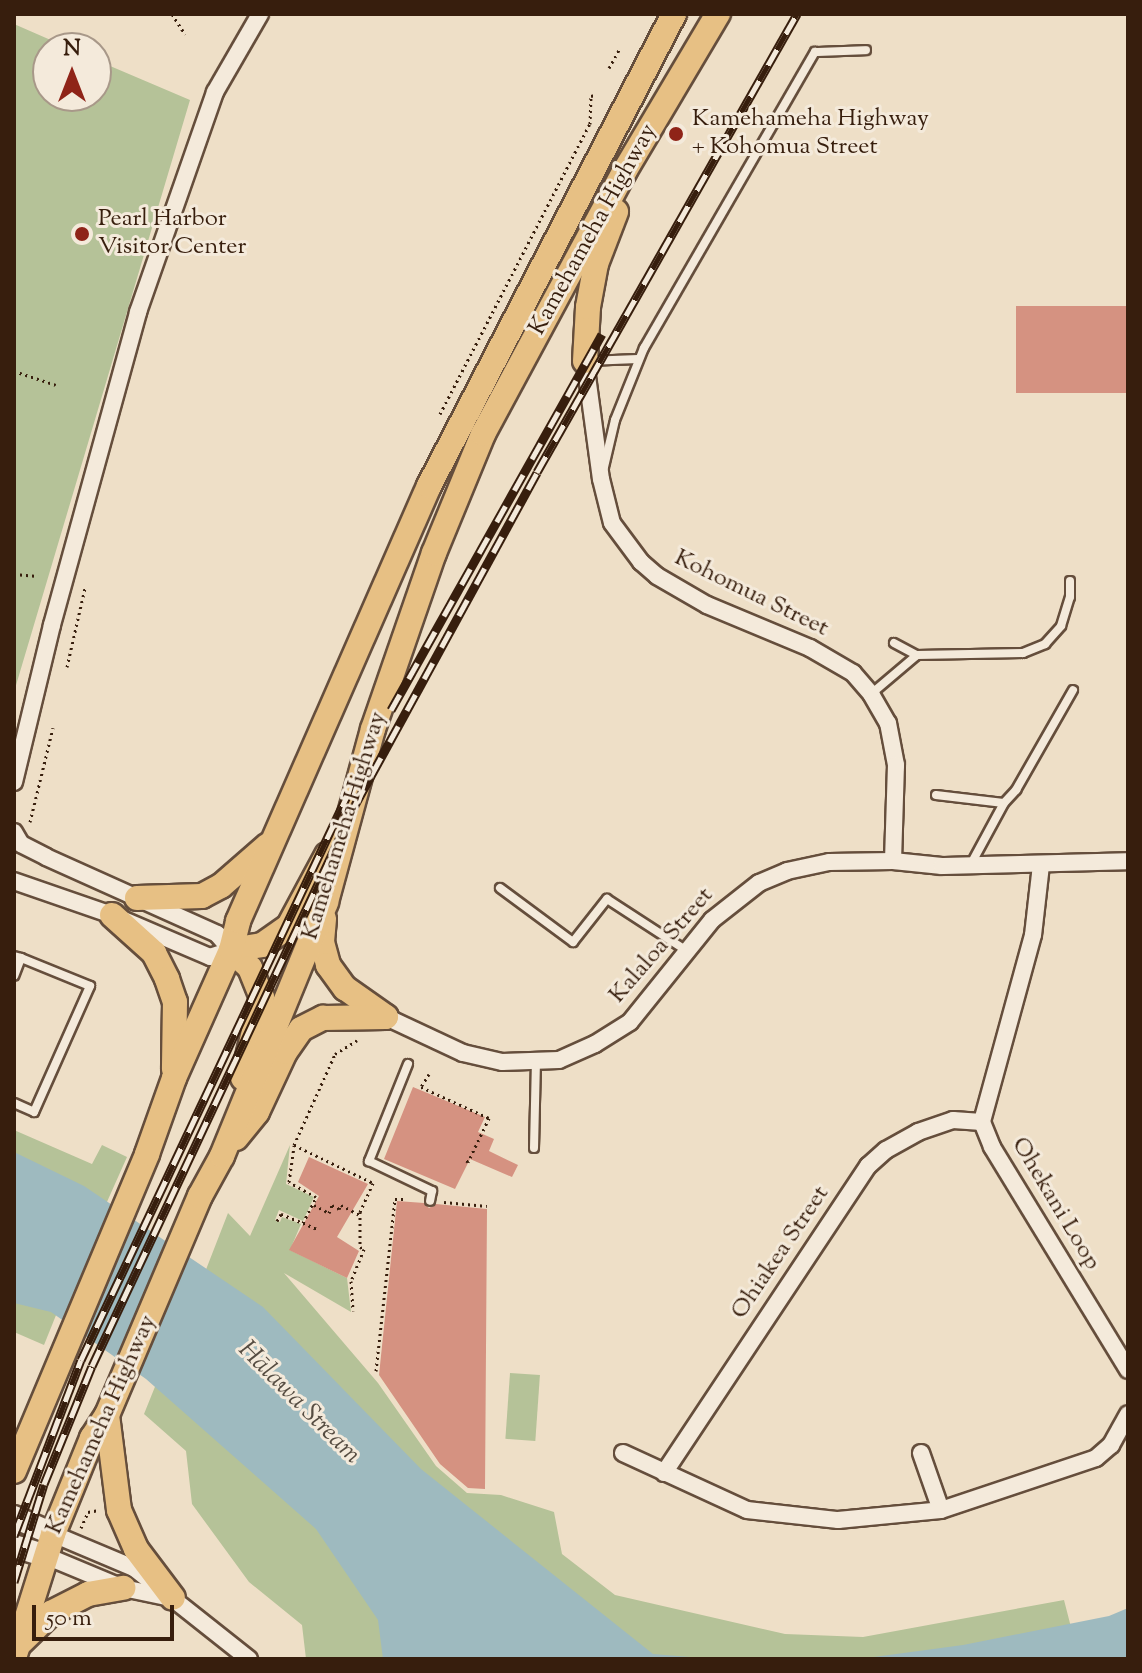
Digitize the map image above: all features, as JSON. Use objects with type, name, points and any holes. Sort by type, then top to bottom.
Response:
[{"type":"main road","name":"Kamehameha Highway","points":[[14,1471],[147,1154],[174,1078],[231,950],[238,921],[429,486],[674,14]]},
{"type":"main road","name":"Kamehameha Highway","points":[[15,1652],[49,1545],[92,1438],[107,1415],[200,1196],[222,1156],[326,902],[351,804],[434,553],[483,434],[624,172],[718,14]]},
{"type":"main road","points":[[585,361],[588,307],[596,264],[615,212],[624,172]]},
{"type":"main road","points":[[231,950],[262,945],[289,926],[351,804]]},
{"type":"main road","points":[[137,898],[202,896],[221,886],[272,841]]},
{"type":"main road","points":[[326,902],[322,942],[328,965],[345,988],[386,1017]]},
{"type":"main road","points":[[112,915],[154,953],[167,979],[175,1002],[174,1078]]},
{"type":"main road","points":[[231,950],[250,968],[262,997],[246,1055],[239,1112]]},
{"type":"main road","points":[[222,1156],[257,1112],[285,1052],[301,1029],[323,1018],[386,1017]]},
{"type":"main road","points":[[14,1424],[41,1407]]},
{"type":"main road","points":[[107,1415],[119,1510],[136,1549],[173,1598]]},
{"type":"main road","points":[[15,1652],[51,1613],[88,1594],[123,1588]]},
{"type":"street","points":[[14,782],[52,625],[138,312],[215,92],[260,14]]},
{"type":"street","name":"Kohomua Street","points":[[585,361],[601,479],[612,523],[657,576],[707,605],[810,648],[853,673],[871,694],[888,723],[896,765],[893,861]]},
{"type":"street","points":[[14,881],[112,915],[210,957],[231,950],[217,934],[21,844],[22,831]]},
{"type":"street","name":"Kalaloa Street","points":[[386,1017],[463,1053],[502,1062],[559,1060],[595,1044],[630,1022],[712,920],[759,883],[787,871],[829,862],[1041,865],[1128,861]]},
{"type":"street","name":"Ohekani Loop","points":[[1041,865],[1033,935],[982,1122],[992,1147],[1128,1370]]},
{"type":"street","name":"Ohiakea Street","points":[[664,1473],[868,1166],[886,1150],[918,1132],[953,1120],[982,1122]]},
{"type":"street","points":[[623,1453],[747,1510],[838,1520],[941,1510],[1096,1458],[1111,1445],[1128,1414]]},
{"type":"street","points":[[921,1453],[941,1510]]},
{"type":"street","points":[[14,1517],[49,1545],[123,1588],[173,1598]]},
{"type":"street","points":[[14,1546],[49,1545],[134,1568],[249,1659]]},
{"type":"street","points":[[195,1617],[232,1659]]},
{"type":"lane","points":[[601,479],[615,420],[638,359],[815,52],[866,50]]},
{"type":"lane","points":[[585,361],[638,359]]},
{"type":"lane","points":[[894,643],[917,655],[1023,653],[1045,644],[1061,626],[1070,597],[1070,581]]},
{"type":"lane","points":[[871,694],[917,655]]},
{"type":"lane","points":[[970,865],[1073,690]]},
{"type":"lane","points":[[936,795],[1004,803]]},
{"type":"lane","points":[[500,888],[573,942],[607,899],[687,952]]},
{"type":"lane","points":[[14,976],[17,957],[90,986],[34,1112],[14,1103]]},
{"type":"lane","points":[[534,1148],[536,1062]]},
{"type":"lane","points":[[408,1064],[369,1161],[432,1191],[430,1201]]},
{"type":"path","points":[[172,14],[185,34]]},
{"type":"path","points":[[609,68],[619,50]]},
{"type":"path","points":[[436,423],[475,341],[590,124],[591,96],[595,95]]},
{"type":"path","points":[[14,371],[56,385]]},
{"type":"path","points":[[14,574],[38,576]]},
{"type":"path","points":[[67,667],[85,588]]},
{"type":"path","points":[[22,831],[53,728]]},
{"type":"path","points":[[303,1223],[316,1197],[289,1182],[294,1145],[335,1054],[357,1040]]},
{"type":"path","points":[[429,1074],[421,1087],[489,1118],[468,1162],[465,1159]]},
{"type":"path","points":[[294,1145],[373,1183],[360,1215],[360,1247],[364,1249],[351,1281],[353,1311]]},
{"type":"path","points":[[376,1371],[395,1199],[407,1199]]},
{"type":"path","points":[[312,1205],[329,1213],[332,1205],[339,1209],[341,1205],[360,1215]]},
{"type":"path","points":[[277,1221],[281,1214],[317,1229]]},
{"type":"path","points":[[80,1530],[88,1512],[111,1509]]},
{"type":"green space","name":"Pearl Harbor Visitor Center","points":[[14,24],[32,32],[32,112],[112,112],[112,67],[190,100],[14,692]]},
{"type":"green space","points":[[14,1130],[92,1164],[102,1145],[127,1157],[94,1231],[14,1185]]},
{"type":"green space","points":[[290,1145],[286,1184],[314,1197],[303,1221],[279,1210],[275,1220],[280,1222],[282,1217],[301,1224],[290,1250],[347,1278],[351,1312],[284,1273],[378,1383],[436,1466],[467,1493],[501,1495],[554,1512],[562,1554],[615,1595],[785,1634],[863,1637],[1064,1600],[1073,1635],[1051,1659],[553,1659],[200,1285],[228,1213],[250,1236]]},
{"type":"green space","points":[[14,1215],[77,1263],[44,1345],[14,1332]]},
{"type":"green space","points":[[173,1342],[434,1659],[306,1659],[302,1625],[249,1582],[192,1504],[186,1451],[144,1414]]},
{"type":"green space","points":[[510,1373],[540,1375],[535,1441],[505,1439]]},
{"type":"water","name":"Hālawa Stream","points":[[14,1152],[84,1186],[263,1307],[421,1469],[653,1654],[715,1659],[383,1659],[378,1620],[316,1529],[146,1379],[51,1312],[14,1303]]},
{"type":"water","points":[[1128,1608],[1128,1659],[859,1659],[963,1645],[1109,1616]]},
{"type":"building","points":[[1016,306],[1128,306],[1128,393],[1016,393]]},
{"type":"building","points":[[413,1087],[485,1117],[478,1132],[494,1139],[489,1151],[518,1165],[512,1177],[470,1159],[455,1189],[384,1159]]},
{"type":"building","points":[[309,1157],[368,1184],[337,1237],[359,1251],[347,1278],[289,1250],[319,1196],[298,1182]]},
{"type":"building","points":[[397,1201],[424,1203],[429,1208],[436,1204],[487,1209],[485,1489],[468,1488],[440,1464],[379,1375]]},
{"type":"railway","points":[[14,1582],[44,1484],[92,1366],[355,805],[537,472],[797,14]]},
{"type":"railway","points":[[391,710],[602,334]]},
{"type":"railway","points":[[14,1536],[81,1360],[347,796]]},
{"type":"place","name":"Kamehameha Highway + Kohomua Street","points":[[676,134]]},
{"type":"place","name":"Pearl Harbor Visitor Center","points":[[82,234]]}]
